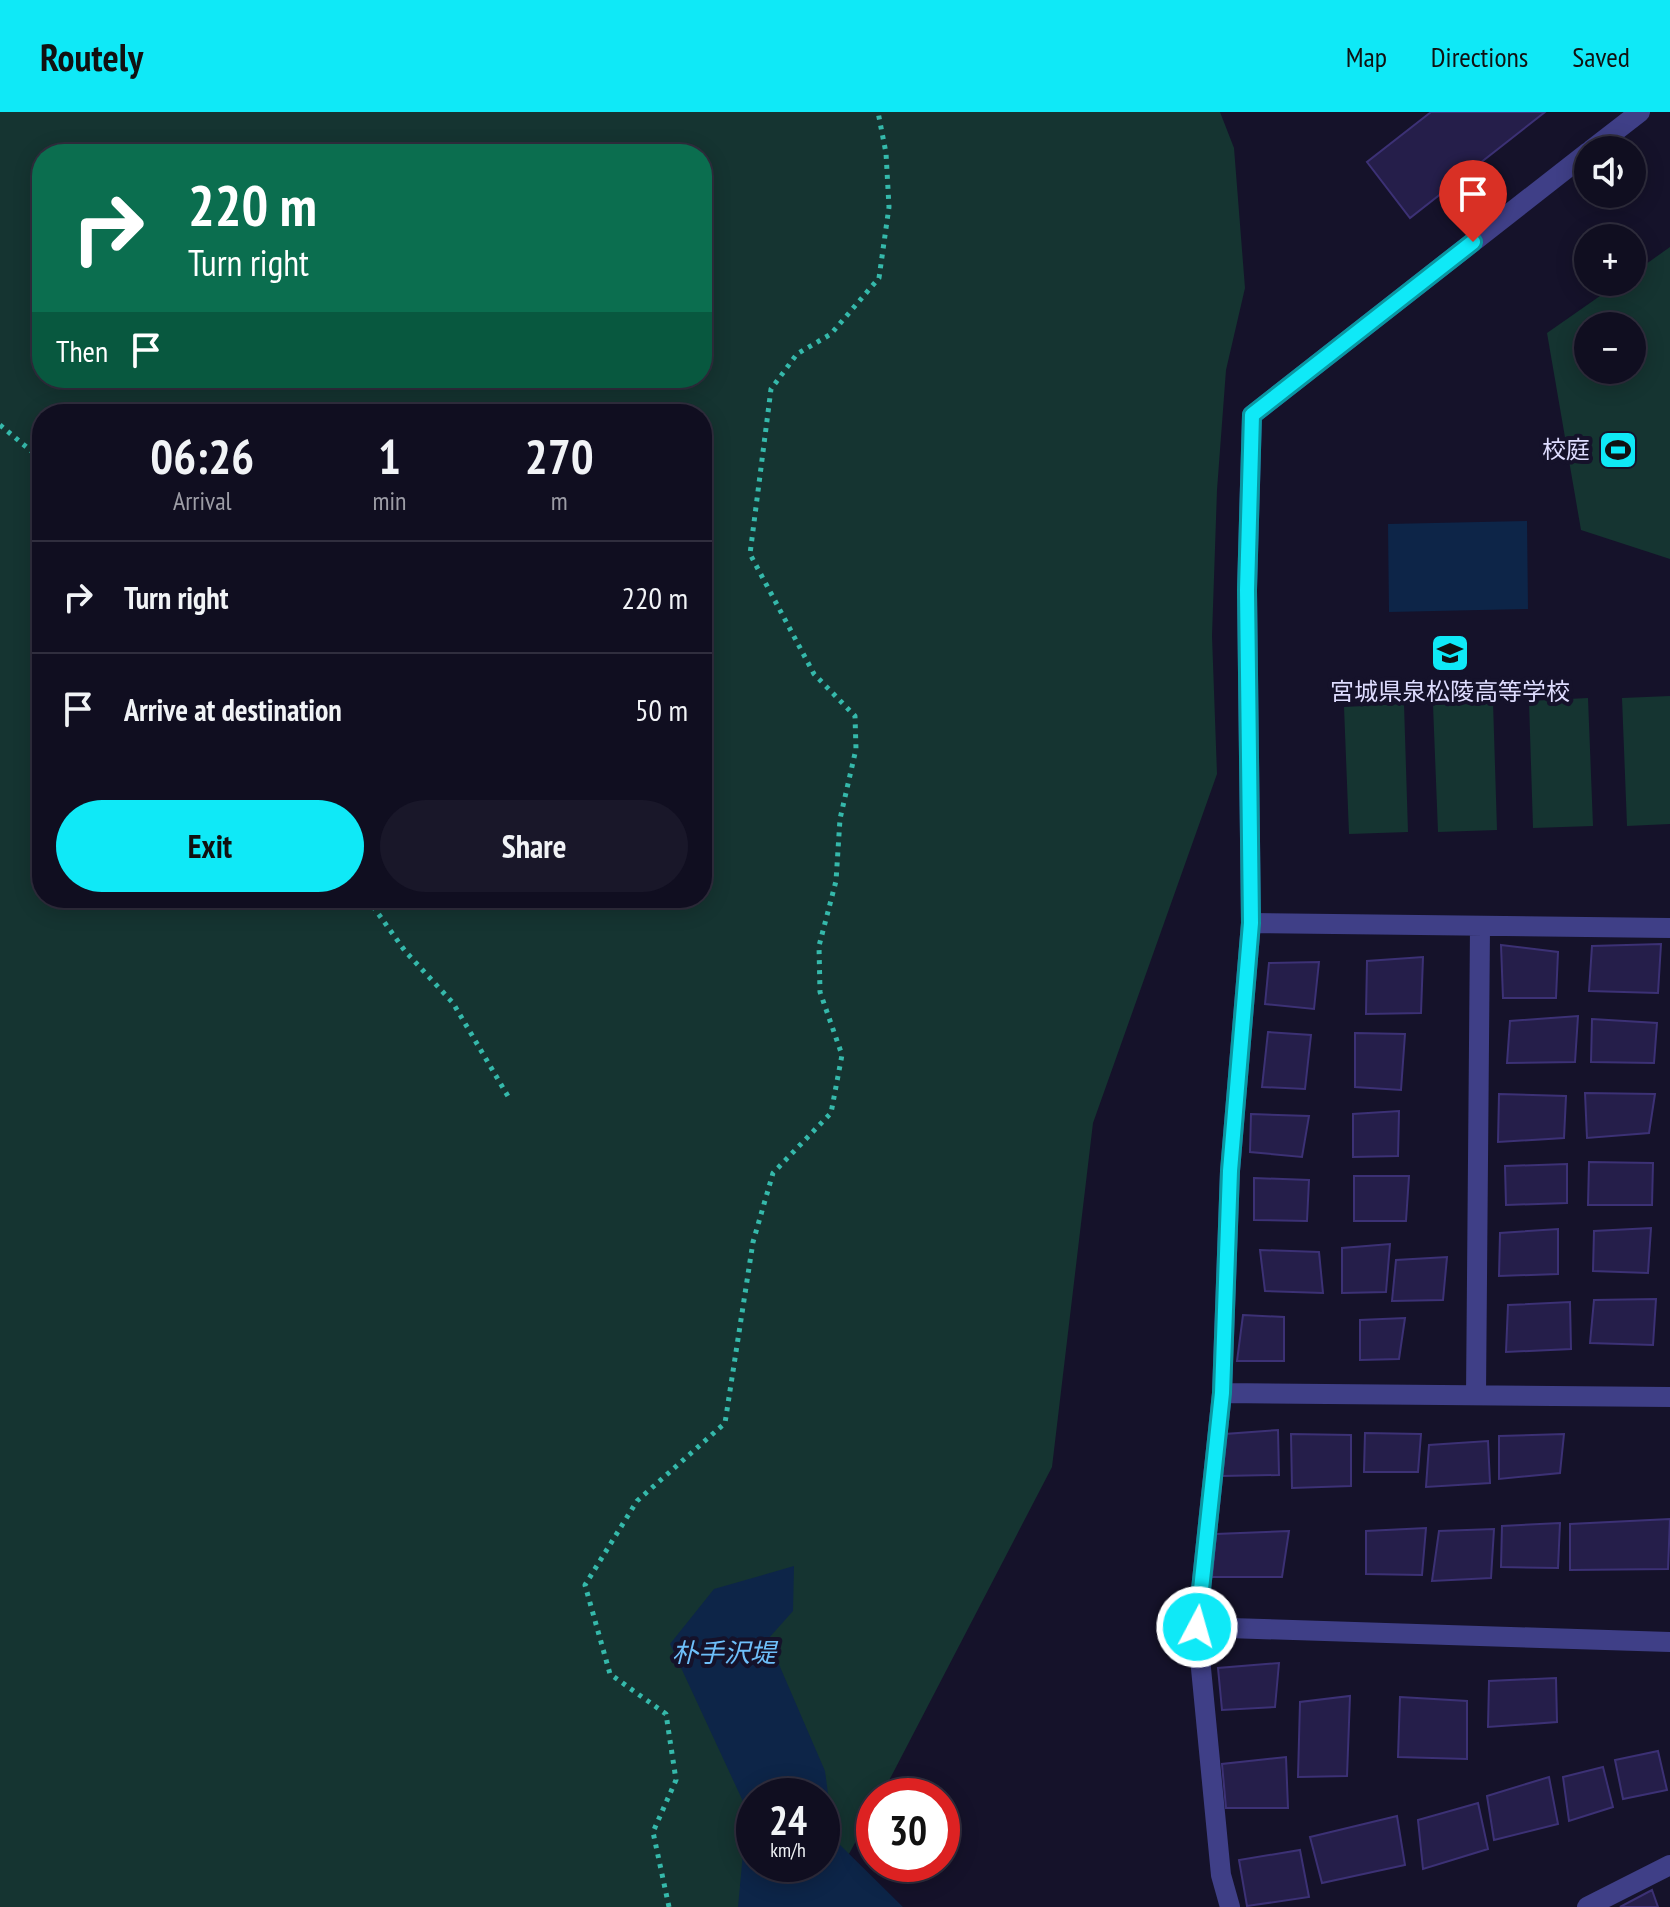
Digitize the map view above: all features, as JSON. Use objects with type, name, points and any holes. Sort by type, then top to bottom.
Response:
[{"type":"street","points":[[1609,136],[1640,112]]},
{"type":"street","points":[[1230,1907],[1221,1875],[1197,1627],[1222,1393],[1230,1171],[1251,923],[1247,590],[1252,415],[1574,163]]},
{"type":"street","points":[[1251,923],[1670,928]]},
{"type":"street","points":[[1476,1395],[1480,926]]},
{"type":"street","points":[[1222,1393],[1670,1397]]},
{"type":"street","points":[[1197,1627],[1670,1642]]},
{"type":"street","points":[[1587,1907],[1670,1865]]},
{"type":"path","points":[[669,1907],[653,1832],[676,1780],[666,1714],[610,1674],[585,1585],[637,1501],[725,1423],[753,1242],[773,1173],[831,1113],[840,1070],[842,1055],[820,992],[819,946],[836,881],[840,819],[856,749],[855,716],[814,674],[750,554],[771,389],[797,354],[831,334],[879,278],[889,207],[886,153],[878,112]]},
{"type":"path","points":[[0,425],[32,452]]},
{"type":"path","points":[[374,908],[405,951],[453,1003],[509,1098]]},
{"type":"green space","points":[[0,112],[1220,112],[1234,148],[1245,288],[1226,370],[1217,490],[1212,636],[1217,774],[1093,1123],[1052,1467],[890,1778],[856,1778],[856,1841],[840,1870],[840,1778],[736,1778],[736,1882],[834,1882],[820,1907],[0,1907]]},
{"type":"green space","name":"校庭","points":[[1670,247],[1670,559],[1581,530],[1547,333],[1574,314],[1574,384],[1646,384],[1646,312],[1577,312],[1600,296],[1646,296],[1646,264]]},
{"type":"green space","points":[[1670,696],[1670,824],[1627,826],[1622,698]]},
{"type":"green space","points":[[1588,698],[1593,826],[1533,828],[1529,701]]},
{"type":"green space","points":[[1493,702],[1497,830],[1438,832],[1433,705]]},
{"type":"green space","points":[[1404,704],[1408,832],[1349,834],[1344,707]]},
{"type":"water","points":[[1527,521],[1528,609],[1389,612],[1388,524]]},
{"type":"water","name":"朴手沢堤","points":[[794,1566],[793,1611],[768,1639],[826,1778],[736,1778],[736,1786],[670,1644],[714,1589]]},
{"type":"water","name":"朴手沢堤","points":[[840,1845],[856,1861],[856,1882],[878,1882],[903,1907],[738,1907],[740,1882],[840,1882]]},
{"type":"building","points":[[1431,112],[1545,112],[1410,218],[1367,162]]},
{"type":"building","points":[[1661,944],[1658,993],[1589,991],[1592,946]]},
{"type":"building","points":[[1501,945],[1558,952],[1556,998],[1503,998]]},
{"type":"building","points":[[1423,957],[1421,1013],[1366,1014],[1367,961]]},
{"type":"building","points":[[1319,962],[1314,1009],[1265,1004],[1269,963]]},
{"type":"building","points":[[1578,1016],[1575,1062],[1507,1063],[1510,1021]]},
{"type":"building","points":[[1592,1019],[1657,1023],[1654,1063],[1591,1062]]},
{"type":"building","points":[[1268,1032],[1311,1035],[1305,1089],[1262,1087]]},
{"type":"building","points":[[1355,1033],[1405,1034],[1401,1090],[1355,1087]]},
{"type":"building","points":[[1585,1093],[1655,1094],[1649,1133],[1587,1138]]},
{"type":"building","points":[[1499,1094],[1566,1096],[1564,1138],[1498,1142]]},
{"type":"building","points":[[1399,1111],[1398,1156],[1353,1157],[1353,1114]]},
{"type":"building","points":[[1251,1114],[1309,1116],[1302,1157],[1250,1152]]},
{"type":"building","points":[[1589,1162],[1653,1163],[1652,1205],[1588,1205]]},
{"type":"building","points":[[1567,1164],[1567,1203],[1506,1205],[1505,1166]]},
{"type":"building","points":[[1354,1176],[1409,1176],[1406,1221],[1354,1221]]},
{"type":"building","points":[[1254,1178],[1309,1180],[1307,1221],[1254,1220]]},
{"type":"building","points":[[1651,1228],[1648,1273],[1593,1271],[1594,1231]]},
{"type":"building","points":[[1558,1229],[1558,1274],[1499,1276],[1500,1233]]},
{"type":"building","points":[[1390,1244],[1386,1292],[1342,1293],[1342,1248]]},
{"type":"building","points":[[1260,1250],[1319,1252],[1323,1293],[1265,1291]]},
{"type":"building","points":[[1447,1257],[1443,1300],[1392,1301],[1396,1260]]},
{"type":"building","points":[[1656,1299],[1653,1345],[1590,1343],[1594,1300]]},
{"type":"building","points":[[1570,1302],[1571,1349],[1506,1352],[1508,1305]]},
{"type":"building","points":[[1243,1315],[1284,1317],[1284,1361],[1237,1361]]},
{"type":"building","points":[[1405,1318],[1399,1359],[1360,1360],[1360,1320]]},
{"type":"building","points":[[1278,1430],[1279,1475],[1221,1476],[1225,1434]]},
{"type":"building","points":[[1365,1433],[1421,1434],[1418,1472],[1364,1472]]},
{"type":"building","points":[[1291,1434],[1351,1435],[1351,1486],[1292,1488]]},
{"type":"building","points":[[1564,1434],[1560,1473],[1499,1479],[1499,1436]]},
{"type":"building","points":[[1488,1441],[1490,1483],[1426,1487],[1429,1445]]},
{"type":"building","points":[[1670,1519],[1668,1569],[1570,1570],[1570,1524]]},
{"type":"building","points":[[1560,1523],[1558,1568],[1501,1567],[1502,1526]]},
{"type":"building","points":[[1426,1528],[1422,1575],[1366,1574],[1366,1531]]},
{"type":"building","points":[[1494,1529],[1491,1578],[1432,1581],[1439,1531]]},
{"type":"building","points":[[1289,1531],[1282,1577],[1212,1577],[1216,1534]]},
{"type":"building","points":[[1279,1663],[1275,1707],[1222,1710],[1218,1668]]},
{"type":"building","points":[[1556,1678],[1557,1722],[1488,1727],[1489,1681]]},
{"type":"building","points":[[1350,1696],[1347,1776],[1298,1777],[1300,1702]]},
{"type":"building","points":[[1400,1697],[1467,1701],[1467,1759],[1398,1757]]},
{"type":"building","points":[[1658,1751],[1667,1790],[1623,1799],[1615,1760]]},
{"type":"building","points":[[1286,1757],[1288,1808],[1226,1808],[1222,1764]]},
{"type":"building","points":[[1603,1767],[1613,1807],[1569,1821],[1563,1777]]},
{"type":"building","points":[[1549,1777],[1558,1824],[1494,1840],[1487,1796]]},
{"type":"building","points":[[1478,1803],[1488,1849],[1423,1869],[1418,1820]]},
{"type":"building","points":[[1397,1816],[1405,1865],[1322,1883],[1310,1837]]},
{"type":"building","points":[[1300,1850],[1309,1897],[1247,1906],[1239,1860]]},
{"type":"building","points":[[1652,1890],[1658,1907],[1620,1907]]},
{"type":"place","name":"校庭","points":[[1618,450]]},
{"type":"place","name":"宮城県泉松陵高等学校","points":[[1450,653]]},
{"type":"route","points":[[1197,1627],[1222,1393],[1230,1171],[1251,923],[1247,590],[1252,415],[1473,242]]}]
